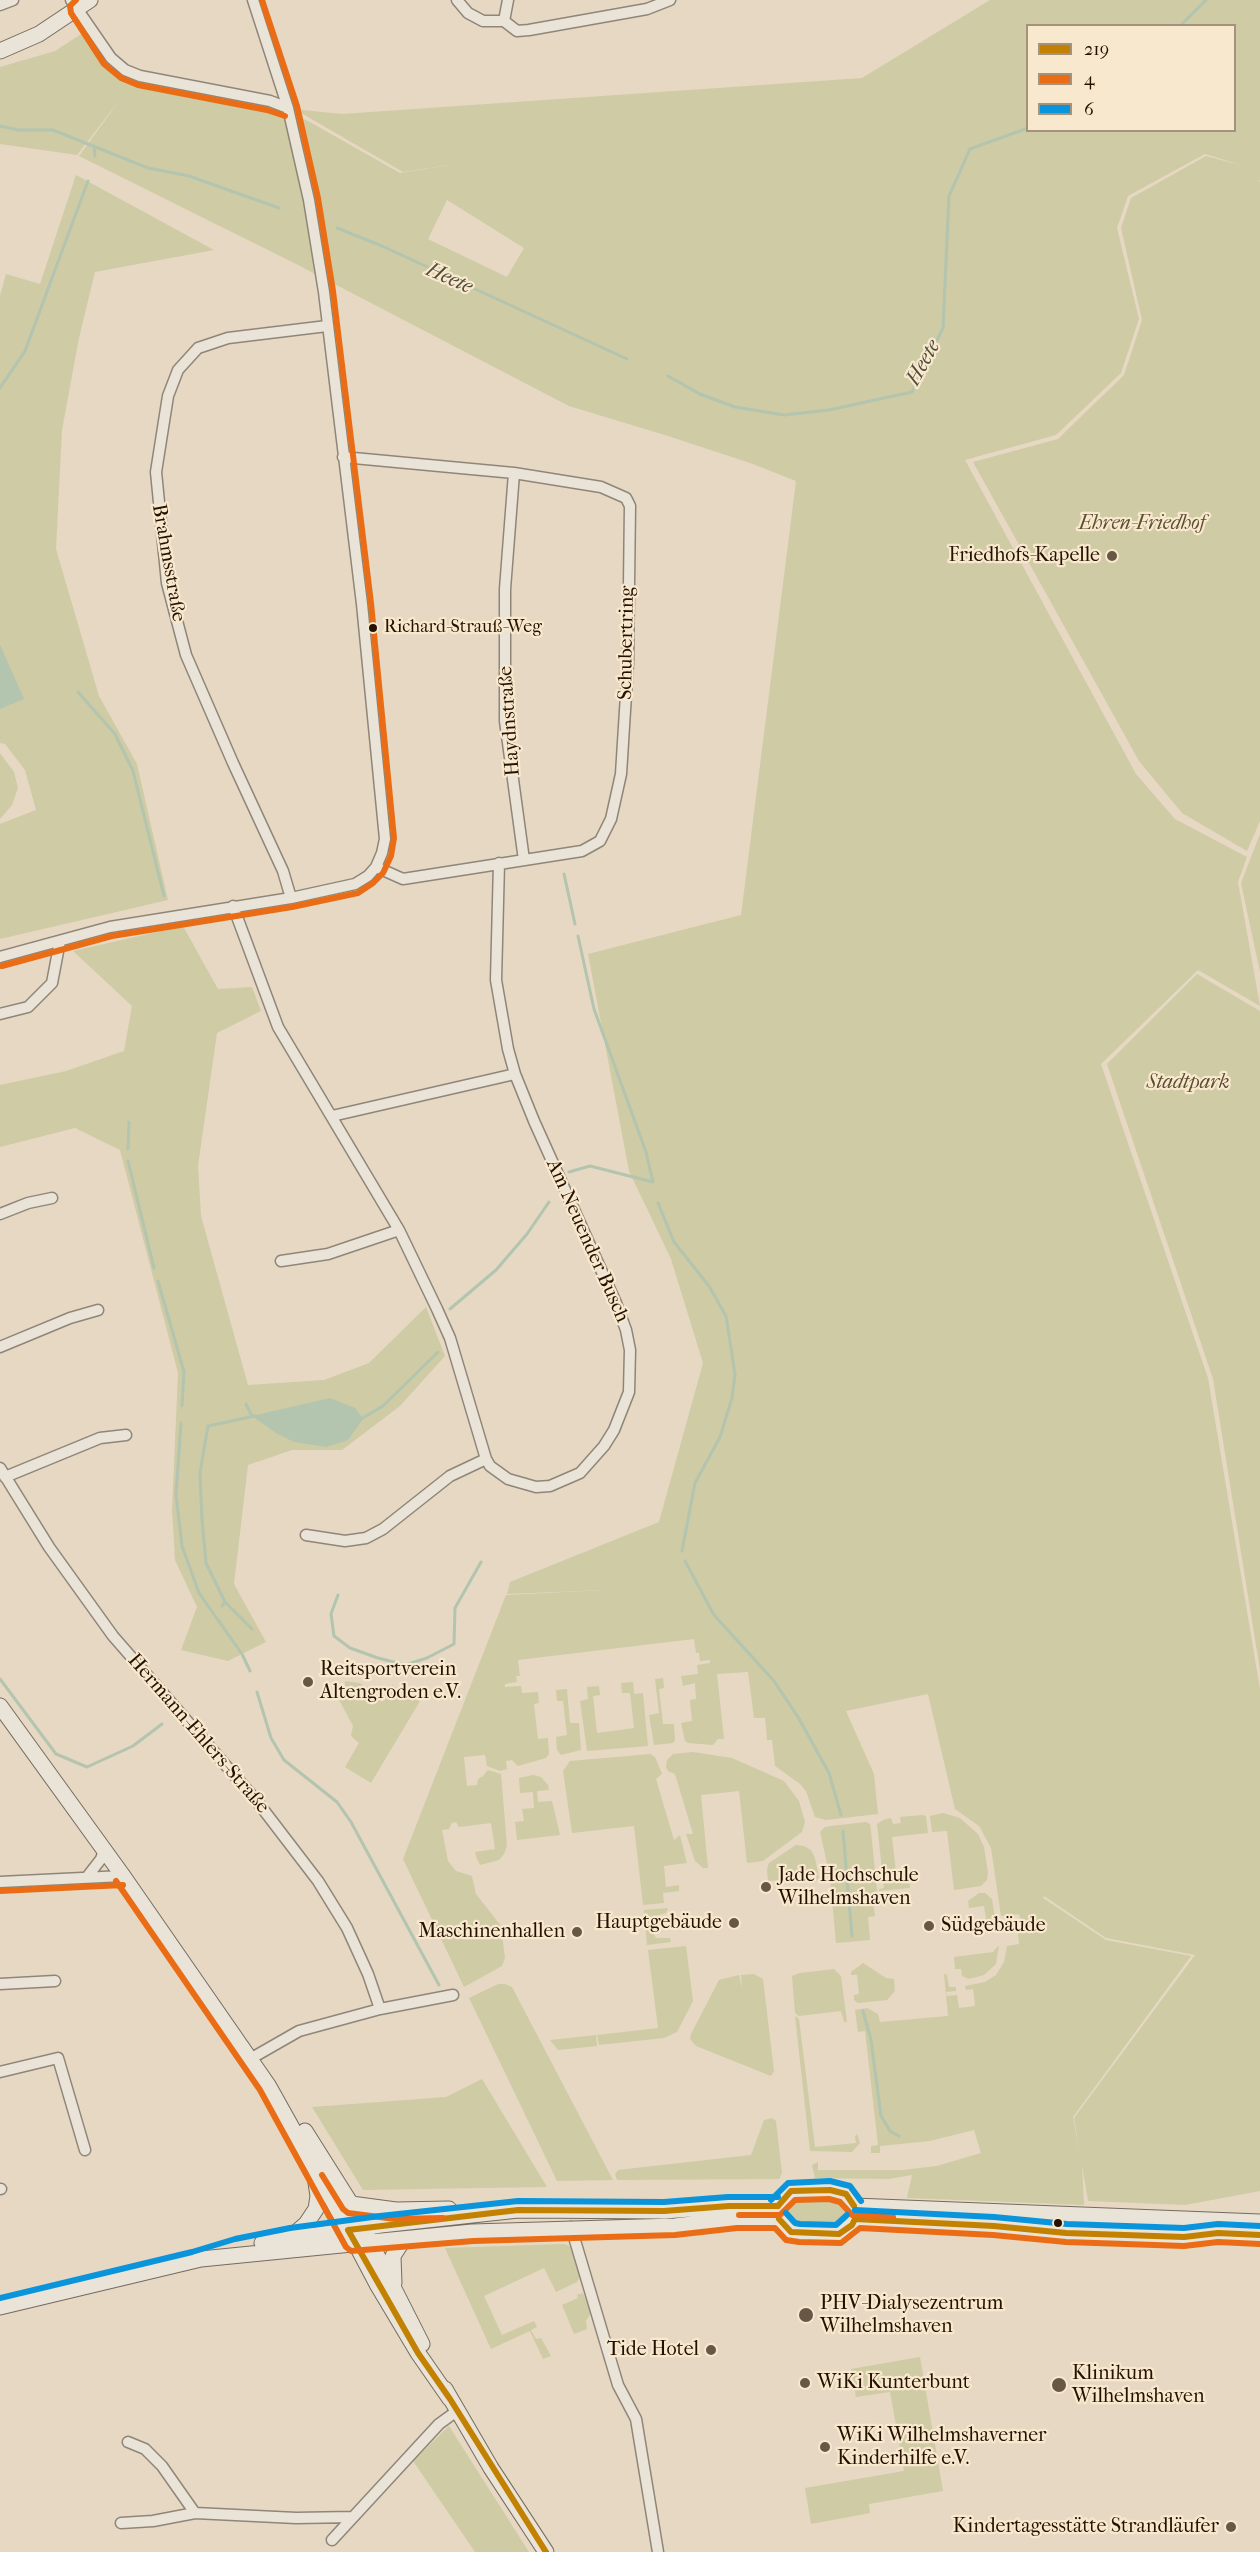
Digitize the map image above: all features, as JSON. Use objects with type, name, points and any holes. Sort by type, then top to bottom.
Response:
[{"type":"main road","points":[[0,51],[39,34],[80,3]]},
{"type":"main road","points":[[0,1706],[123,1876],[268,2085],[314,2167],[394,2286],[453,2405]]},
{"type":"main road","points":[[268,2085],[286,2102],[351,2204],[359,2235],[417,2353],[453,2405],[546,2552]]},
{"type":"main road","points":[[291,2237],[312,2217],[316,2209],[318,2196],[314,2167]]},
{"type":"main road","points":[[830,2190],[846,2194],[854,2213],[846,2230],[839,2234],[829,2234],[791,2232],[779,2212],[791,2191],[830,2190]]},
{"type":"main road","points":[[351,2204],[396,2210],[664,2211],[729,2206],[779,2212]]},
{"type":"main road","points":[[201,2259],[518,2210]]},
{"type":"main road","points":[[0,2307],[201,2259],[237,2248],[291,2237],[359,2235],[404,2239],[472,2232],[571,2227],[675,2226],[779,2212]]},
{"type":"main road","points":[[854,2213],[1260,2222]]},
{"type":"main road","points":[[854,2213],[1066,2233],[1184,2237],[1218,2233],[1260,2235]]},
{"type":"main road","points":[[394,2286],[393,2256],[404,2239]]},
{"type":"street","points":[[0,5],[13,0]]},
{"type":"street","points":[[0,957],[110,927],[355,884],[368,876],[376,867],[385,839],[362,604],[309,200],[288,108],[254,0]]},
{"type":"street","points":[[457,0],[468,13],[483,21],[504,21],[517,31],[646,9],[670,0]]},
{"type":"street","points":[[504,21],[508,0]]},
{"type":"street","points":[[80,3],[111,58],[125,70],[140,76],[270,101],[288,108]]},
{"type":"street","name":"Brahmsstraße","points":[[291,897],[283,871],[232,763],[186,655],[167,583],[156,472],[168,396],[178,370],[198,348],[228,338],[327,326]]},
{"type":"street","name":"Schubertring","points":[[344,457],[514,473],[601,487],[626,498],[630,506],[626,712],[621,774],[611,819],[600,841],[582,852],[403,879],[376,867]]},
{"type":"street","name":"Haydnstraße","points":[[514,473],[505,590],[505,721],[524,860]]},
{"type":"street","name":"Am Neuender Busch","points":[[486,1459],[490,1466],[508,1479],[536,1487],[550,1486],[580,1473],[604,1446],[614,1430],[629,1392],[631,1372],[626,1330],[515,1074],[502,1022],[496,980],[499,863]]},
{"type":"street","points":[[233,906],[278,1027],[399,1230],[450,1338],[486,1459],[450,1476],[382,1529],[366,1538],[345,1541],[306,1534]]},
{"type":"street","points":[[0,1014],[28,1007],[52,983],[60,941]]},
{"type":"street","points":[[332,1116],[515,1074]]},
{"type":"street","points":[[0,1214],[28,1203],[52,1198]]},
{"type":"street","points":[[281,1261],[328,1254],[399,1230]]},
{"type":"street","points":[[0,1347],[70,1318],[98,1310]]},
{"type":"street","points":[[2,1472],[100,1438],[126,1435]]},
{"type":"street","name":"Hermann-Ehlers-Straße","points":[[2,1472],[49,1547],[113,1636],[256,1800],[318,1881],[347,1928],[368,1974],[380,2009]]},
{"type":"street","points":[[87,1877],[101,1859],[104,1850]]},
{"type":"street","points":[[0,1882],[123,1876]]},
{"type":"street","points":[[0,1984],[55,1981]]},
{"type":"street","points":[[250,2059],[299,2031],[380,2009],[453,1995]]},
{"type":"street","points":[[0,2072],[58,2058],[85,2150]]},
{"type":"street","points":[[571,2227],[618,2385],[636,2419],[658,2552]]},
{"type":"street","points":[[332,2540],[439,2424],[453,2405]]},
{"type":"street","points":[[128,2442],[146,2449],[162,2466],[195,2513]]},
{"type":"street","points":[[121,2523],[153,2521],[195,2513],[296,2518],[353,2517]]},
{"type":"green space","name":"Ehren-Friedhof","points":[[990,0],[1260,0],[1260,181],[1257,178],[1260,182],[1260,821],[1247,851],[1182,813],[1139,761],[973,462],[1058,439],[1124,375],[1142,320],[1121,228],[1131,198],[1206,156],[1244,166],[1205,154],[1128,196],[1117,228],[1139,319],[1121,373],[1056,435],[965,460],[1136,774],[1175,819],[1247,857],[1238,882],[1260,1006],[1198,970],[1101,1064],[1208,1378],[1260,1689],[1260,2191],[1185,2205],[1088,2201],[1082,2165],[1084,2205],[907,2198],[912,2175],[889,2179],[815,2178],[812,2165],[818,2162],[818,2170],[902,2170],[937,2166],[981,2153],[974,2130],[930,2141],[880,2146],[880,2153],[871,2153],[871,2146],[878,2145],[865,2031],[858,2032],[855,2010],[867,2008],[878,2014],[880,2022],[948,2016],[944,1974],[947,1975],[949,1987],[956,1987],[956,1991],[946,1992],[947,1996],[957,1995],[959,2008],[975,2006],[973,1989],[966,1990],[965,1986],[985,1982],[996,1975],[1004,1962],[1007,1946],[1019,1944],[1017,1925],[1025,1924],[1027,1921],[1021,1921],[1019,1914],[1001,1916],[991,1848],[979,1826],[955,1809],[928,1694],[846,1711],[874,1774],[878,1814],[826,1820],[815,1817],[806,1791],[775,1766],[772,1740],[767,1740],[765,1718],[754,1718],[748,1672],[717,1674],[724,1739],[718,1739],[713,1745],[685,1741],[681,1723],[692,1721],[690,1700],[696,1699],[695,1683],[683,1686],[681,1676],[698,1674],[697,1665],[710,1663],[710,1660],[700,1661],[694,1639],[518,1660],[520,1676],[516,1676],[517,1682],[505,1684],[505,1687],[521,1686],[522,1693],[538,1692],[539,1703],[534,1704],[538,1739],[548,1738],[549,1754],[546,1758],[518,1766],[512,1760],[506,1761],[507,1769],[500,1771],[487,1766],[485,1755],[464,1757],[467,1786],[477,1785],[478,1779],[488,1770],[501,1774],[507,1846],[499,1860],[480,1865],[475,1852],[495,1849],[491,1823],[459,1827],[456,1822],[452,1823],[449,1829],[442,1830],[448,1861],[456,1871],[472,1876],[476,1894],[501,1926],[505,1958],[502,1966],[464,1987],[403,1859],[506,1595],[606,1590],[507,1594],[510,1582],[659,1522],[703,1363],[671,1259],[629,1171],[588,954],[741,915],[796,481],[750,463],[569,406],[296,264],[79,156],[122,97],[77,155],[0,144],[0,67],[55,51],[83,33],[107,63],[134,82],[265,103],[308,121],[400,173],[468,162],[403,172],[301,113],[302,110],[342,114],[862,78]],"holes":[[[447,200],[524,248],[507,277],[428,239]],[[1044,1896],[1106,1938],[1195,1955],[1074,2118],[1080,2156],[1073,2117],[1191,1956],[1106,1940],[1043,1898]]]},
{"type":"green space","points":[[76,175],[214,250],[95,272],[79,338],[62,430],[56,549],[99,696],[137,764],[168,900],[0,939],[0,824],[36,810],[25,770],[5,744],[0,743],[0,296],[6,274],[40,284]]},
{"type":"green space","points":[[0,753],[14,772],[18,788],[12,805],[0,819]]},
{"type":"green space","points":[[1260,834],[1260,972],[1241,883]]},
{"type":"green space","points":[[183,926],[218,989],[252,987],[261,1011],[217,1033],[198,1166],[201,1216],[248,1385],[324,1380],[369,1363],[426,1307],[445,1356],[400,1406],[342,1450],[292,1450],[248,1465],[234,1584],[266,1642],[228,1661],[181,1650],[197,1607],[175,1560],[172,1511],[178,1373],[120,1150],[75,1128],[0,1147],[0,1085],[66,1071],[124,1051],[132,1006],[73,951]]},
{"type":"green space","name":"Stadtpark","points":[[1197,974],[1260,1011],[1260,1670],[1213,1379],[1107,1064]]},
{"type":"green space","points":[[663,1678],[664,1688],[659,1689],[663,1724],[674,1724],[675,1740],[673,1743],[654,1745],[649,1715],[659,1713],[655,1679]]},
{"type":"green space","points":[[345,1681],[360,1683],[382,1702],[392,1685],[420,1701],[371,1783],[345,1767],[359,1743],[351,1736],[353,1726],[337,1696],[345,1692]]},
{"type":"green space","points":[[633,1682],[634,1694],[643,1693],[648,1746],[587,1751],[580,1701],[588,1699],[587,1687],[599,1686],[600,1695],[593,1696],[597,1733],[634,1728],[630,1693],[622,1693],[621,1683]]},
{"type":"green space","points":[[567,1689],[570,1723],[579,1723],[581,1750],[561,1755],[557,1750],[556,1737],[567,1735],[563,1701],[557,1701],[556,1690]]},
{"type":"green space","points":[[693,1752],[732,1758],[784,1781],[799,1801],[805,1822],[802,1832],[763,1861],[747,1863],[739,1791],[701,1795],[708,1868],[703,1868],[695,1861],[686,1834],[693,1834],[675,1774],[668,1771],[666,1767],[667,1760],[673,1754]]},
{"type":"green space","points":[[650,1754],[655,1757],[662,1774],[656,1779],[674,1840],[680,1835],[687,1863],[664,1866],[666,1887],[679,1885],[679,1891],[663,1893],[664,1903],[643,1905],[634,1826],[572,1833],[563,1771],[570,1761]]},
{"type":"green space","points":[[533,1775],[541,1777],[548,1785],[549,1790],[537,1791],[538,1802],[552,1801],[560,1835],[517,1840],[515,1822],[524,1821],[522,1809],[534,1808],[533,1792],[520,1793],[519,1778]]},
{"type":"green space","points":[[943,1813],[960,1818],[978,1834],[984,1847],[988,1872],[987,1880],[981,1886],[954,1890],[947,1831],[932,1832],[930,1816]]},
{"type":"green space","points":[[926,1816],[928,1833],[892,1837],[897,1881],[909,1879],[910,1888],[879,1891],[884,1888],[877,1824],[891,1818],[893,1824],[901,1823],[900,1817]]},
{"type":"green space","points":[[866,1822],[870,1824],[877,1891],[872,1893],[875,1916],[868,1917],[870,1940],[836,1943],[830,1877],[820,1832],[825,1827]]},
{"type":"green space","points":[[796,1845],[811,1850],[819,1879],[814,1881],[814,1877],[806,1878],[795,1873],[793,1879],[768,1881],[769,1863]]},
{"type":"green space","points":[[979,1893],[985,1893],[992,1899],[996,1924],[987,1925],[984,1906],[969,1908],[968,1901]]},
{"type":"green space","points":[[668,1908],[666,1913],[655,1916],[650,1926],[656,1938],[670,1938],[671,1942],[647,1945],[644,1910]]},
{"type":"green space","points":[[999,1945],[996,1964],[984,1975],[969,1979],[962,1976],[961,1969],[955,1969],[954,1957],[993,1952]]},
{"type":"green space","points":[[686,1946],[693,2001],[677,2032],[664,2038],[599,2045],[597,2035],[658,2028],[648,1950]]},
{"type":"green space","points":[[863,1963],[886,1978],[894,1979],[895,1991],[887,2000],[858,2003],[854,2000],[854,1995],[859,1994],[857,1975],[851,1975],[851,1972]]},
{"type":"green space","points":[[834,1969],[841,1976],[847,2022],[844,2022],[841,2011],[799,2016],[795,2013],[792,1976]]},
{"type":"green space","points":[[754,1974],[763,1979],[774,2071],[771,2076],[696,2046],[690,2039],[719,1980],[739,1975],[742,1988],[741,1975]]},
{"type":"green space","points":[[498,1984],[512,1987],[613,2180],[557,2181],[469,1998]]},
{"type":"green space","points":[[795,2016],[799,2019],[815,2147],[856,2143],[857,2134],[860,2143],[852,2152],[810,2151]]},
{"type":"green space","points":[[596,2035],[597,2046],[558,2050],[550,2040]]},
{"type":"green space","points":[[482,2079],[547,2187],[363,2190],[312,2107],[446,2097]]},
{"type":"green space","points":[[772,2118],[776,2121],[782,2173],[779,2179],[617,2180],[615,2174],[618,2170],[751,2155],[764,2120]]},
{"type":"green space","points":[[794,2200],[840,2201],[847,2209],[844,2220],[837,2226],[795,2224],[788,2216],[788,2211]]},
{"type":"green space","points":[[564,2244],[574,2248],[582,2273],[577,2282],[556,2292],[544,2268],[484,2296],[502,2335],[534,2321],[537,2327],[531,2330],[536,2339],[541,2338],[551,2356],[543,2359],[530,2331],[491,2349],[445,2248]]},
{"type":"green space","points":[[583,2293],[591,2313],[586,2321],[587,2329],[574,2334],[562,2305],[578,2298],[577,2295]]},
{"type":"green space","points":[[920,2357],[943,2491],[869,2504],[870,2513],[811,2524],[805,2488],[904,2471],[890,2392],[856,2397],[851,2369]]},
{"type":"green space","points":[[449,2426],[529,2552],[475,2552],[413,2461]]},
{"type":"shaded area","points":[[0,645],[24,699],[0,709]]},
{"type":"shaded area","points":[[330,1398],[355,1408],[363,1419],[348,1440],[326,1447],[294,1442],[276,1433],[252,1416]]},
{"type":"waterway","name":"Heete","points":[[1182,24],[1206,0]]},
{"type":"waterway","name":"Heete","points":[[0,126],[18,130],[53,130],[148,168],[189,176],[279,208]]},
{"type":"waterway","name":"Heete","points":[[668,376],[700,394],[735,407],[784,415],[829,410],[912,392],[943,328],[949,196],[970,149],[1026,129]]},
{"type":"waterway","points":[[94,146],[95,156]]},
{"type":"waterway","points":[[0,388],[25,351],[88,181]]},
{"type":"waterway","name":"Heete","points":[[337,228],[382,246],[627,359]]},
{"type":"waterway","points":[[78,692],[115,734],[133,771],[164,896]]},
{"type":"waterway","points":[[564,874],[575,924]]},
{"type":"waterway","points":[[569,1172],[590,1166],[653,1182],[646,1152],[594,1009],[578,936]]},
{"type":"waterway","points":[[128,1149],[129,1122]]},
{"type":"waterway","points":[[128,1161],[154,1268]]},
{"type":"waterway","points":[[450,1309],[496,1270],[527,1234],[549,1202]]},
{"type":"waterway","points":[[658,1203],[674,1242],[709,1286],[726,1316],[735,1374],[732,1398],[720,1437],[695,1483],[682,1551]]},
{"type":"waterway","points":[[158,1281],[184,1372],[182,1406]]},
{"type":"waterway","points":[[361,1419],[383,1406],[438,1352]]},
{"type":"waterway","points":[[246,1404],[252,1416]]},
{"type":"waterway","points":[[222,1606],[225,1602],[206,1563],[202,1520],[200,1473],[208,1426],[255,1416]]},
{"type":"waterway","points":[[181,1423],[176,1495],[182,1546],[199,1593],[242,1654],[250,1671]]},
{"type":"waterway","points":[[685,1561],[714,1615],[774,1681],[798,1717],[829,1773],[841,1815]]},
{"type":"waterway","points":[[338,1595],[331,1614],[334,1636],[350,1648],[405,1665],[427,1658],[454,1644],[455,1608],[481,1562]]},
{"type":"waterway","points":[[225,1602],[252,1629]]},
{"type":"waterway","points":[[0,1679],[56,1754],[87,1767],[133,1746],[162,1724]]},
{"type":"waterway","points":[[257,1692],[271,1738],[284,1760],[337,1802],[351,1822],[439,1985]]},
{"type":"waterway","points":[[843,1831],[852,1936]]},
{"type":"waterway","points":[[863,2011],[871,2040],[881,2116],[890,2131],[899,2136]]},
{"type":"transit line","name":"4","points":[[76,0],[70,6],[71,13],[104,64],[121,78],[138,85],[267,110],[285,116]]},
{"type":"transit line","name":"4","points":[[2,966],[112,936],[292,907],[358,893],[383,873],[391,856],[394,838],[371,603],[333,291],[318,198],[297,106],[262,0]]},
{"type":"transit line","name":"4","points":[[116,1881],[260,2090],[346,2247],[351,2251],[473,2241],[675,2235],[737,2228],[775,2228],[786,2240],[799,2242],[841,2243],[860,2228],[993,2235],[1066,2242],[1184,2246],[1218,2242],[1260,2244]]},
{"type":"transit line","name":"4","points":[[0,1891],[123,1885]]},
{"type":"transit line","name":"4","points":[[322,2175],[343,2209],[348,2213],[395,2219],[443,2218]]},
{"type":"transit line","name":"6","points":[[771,2200],[788,2183],[830,2181],[850,2186],[861,2201]]},
{"type":"transit line","name":"219","points":[[778,2206],[791,2191],[830,2190],[846,2194],[854,2206]]},
{"type":"transit line","name":"6","points":[[0,2298],[192,2252],[235,2239],[290,2228],[380,2216],[518,2201],[664,2202],[728,2197],[778,2197]]},
{"type":"transit line","name":"4","points":[[739,2215],[780,2215],[795,2200],[829,2199],[840,2202],[852,2215],[893,2217]]},
{"type":"transit line","name":"219","points":[[348,2230],[518,2210],[664,2211],[729,2206],[778,2206]]},
{"type":"transit line","name":"6","points":[[855,2210],[994,2217],[1067,2224],[1184,2228],[1218,2224],[1260,2226]]},
{"type":"transit line","name":"6","points":[[786,2213],[795,2223],[800,2224],[836,2225],[847,2215]]},
{"type":"transit line","name":"219","points":[[779,2219],[791,2232],[839,2234],[852,2225],[855,2219]]},
{"type":"transit line","name":"219","points":[[855,2219],[994,2226],[1066,2233],[1184,2237],[1218,2233],[1260,2235]]},
{"type":"transit line","name":"219","points":[[348,2230],[418,2353],[450,2399],[546,2552]]},
{"type":"place","name":"Friedhofs-Kapelle","points":[[1112,556]]},
{"type":"place","name":"Richard-Strauß-Weg","points":[[373,628]]},
{"type":"place","name":"Reitsportverein Altengroden e.V.","points":[[308,1682]]},
{"type":"place","name":"Jade Hochschule Wilhelmshaven","points":[[766,1887]]},
{"type":"place","name":"Hauptgebäude","points":[[734,1923]]},
{"type":"place","name":"Südgebäude","points":[[929,1926]]},
{"type":"place","name":"Maschinenhallen","points":[[577,1932]]},
{"type":"place","name":"PHV-Dialysezentrum Wilhelmshaven","points":[[806,2315]]},
{"type":"place","name":"Tide Hotel","points":[[711,2350]]},
{"type":"place","name":"WiKi Kunterbunt","points":[[805,2383]]},
{"type":"place","name":"Klinikum Wilhelmshaven","points":[[1059,2385]]},
{"type":"place","name":"WiKi Wilhelmshaverner Kinderhilfe e.V.","points":[[825,2447]]},
{"type":"place","name":"Kindertagesstätte Strandläufer","points":[[1231,2527]]}]
